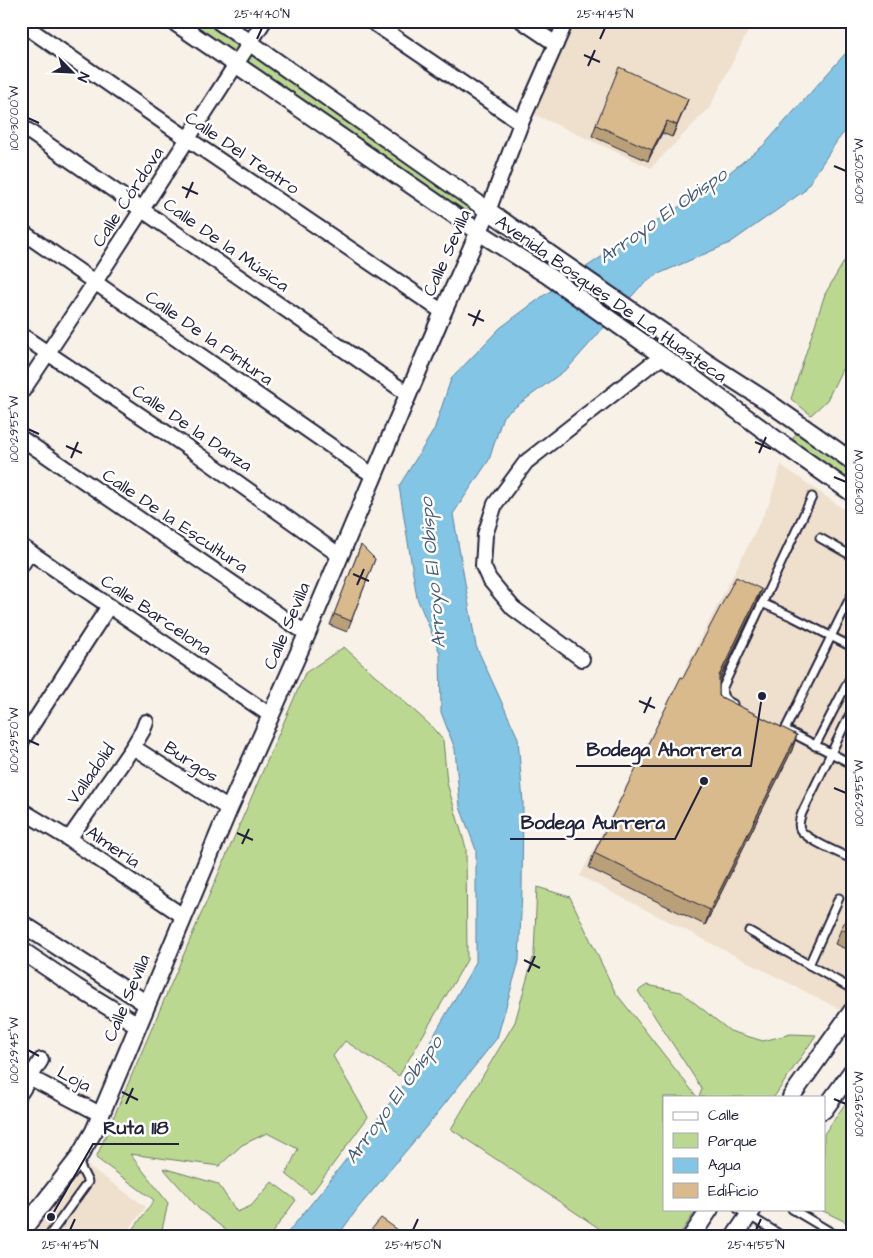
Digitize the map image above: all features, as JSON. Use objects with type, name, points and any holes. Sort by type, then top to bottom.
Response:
[{"type":"street","name":"Avenida Bosques De La Huasteca","points":[[173,21],[479,232],[547,275],[852,493]]},
{"type":"street","name":"Avenida Bosques De La Huasteca","points":[[219,21],[557,260],[852,461]]},
{"type":"street","name":"Calle Córdova","points":[[21,393],[264,21]]},
{"type":"street","points":[[371,21],[521,123]]},
{"type":"street","points":[[522,21],[556,44]]},
{"type":"street","name":"Calle Sevilla","points":[[21,1232],[77,1160],[94,1131],[183,916],[307,634],[339,555],[488,211],[521,123],[566,21]]},
{"type":"street","name":"Calle Del Teatro","points":[[21,23],[443,312]]},
{"type":"street","name":"Calle De la Música","points":[[21,126],[408,394]]},
{"type":"street","name":"Calle De la Pintura","points":[[21,231],[374,476]]},
{"type":"street","name":"Calle De la Danza","points":[[21,335],[196,453],[339,555]]},
{"type":"street","points":[[582,659],[514,608],[490,579],[483,566],[485,535],[495,504],[526,462],[650,365],[663,357],[686,348]]},
{"type":"street","name":"Calle De la Escultura","points":[[21,438],[307,634]]},
{"type":"street","points":[[21,566],[26,549]]},
{"type":"street","name":"Calle Barcelona","points":[[26,549],[270,715]]},
{"type":"street","points":[[21,742],[108,606]]},
{"type":"street","name":"Valladolid","points":[[69,839],[133,747],[144,726]]},
{"type":"street","name":"Burgos","points":[[133,747],[229,809]]},
{"type":"street","name":"Almería","points":[[21,810],[69,839],[183,916]]},
{"type":"street","points":[[21,923],[147,1004]]},
{"type":"street","points":[[21,950],[138,1025]]},
{"type":"street","points":[[792,1096],[852,1011]]},
{"type":"street","points":[[21,1092],[41,1060]]},
{"type":"street","points":[[826,1107],[852,1071]]},
{"type":"street","name":"Loja","points":[[31,1078],[100,1114]]},
{"type":"street","points":[[691,1237],[709,1210]]},
{"type":"street","points":[[734,1237],[746,1212]]},
{"type":"lane","points":[[739,707],[725,699],[722,692],[723,687],[812,497]]},
{"type":"lane","points":[[820,538],[852,556]]},
{"type":"lane","points":[[785,730],[852,594]]},
{"type":"lane","points":[[762,603],[852,647]]},
{"type":"lane","points":[[815,746],[852,674]]},
{"type":"lane","points":[[852,710],[799,821],[799,827],[809,838],[852,859]]},
{"type":"lane","points":[[777,726],[852,764]]},
{"type":"lane","points":[[809,965],[839,898]]},
{"type":"lane","points":[[749,931],[852,989]]},
{"type":"lane","points":[[48,1237],[88,1182],[77,1160]]},
{"type":"lane","points":[[794,1210],[839,1237]]},
{"type":"lane","points":[[746,1212],[784,1237]]},
{"type":"shaded area","points":[[562,21],[753,21],[710,107],[651,168],[518,107]]},
{"type":"shaded area","points":[[781,465],[852,515],[852,994],[841,1010],[580,876],[769,504]]},
{"type":"shaded area","points":[[81,1161],[146,1207],[123,1237],[22,1237]]},
{"type":"green space","points":[[170,21],[229,21],[481,196],[462,230]]},
{"type":"green space","points":[[852,248],[852,349],[827,400],[811,415],[791,399],[825,294]]},
{"type":"green space","points":[[806,419],[852,451],[852,495],[786,449]]},
{"type":"green space","points":[[344,647],[429,724],[443,740],[447,783],[466,848],[467,960],[399,1076],[345,1041],[333,1056],[368,1117],[311,1194],[286,1174],[298,1149],[267,1133],[242,1145],[219,1166],[130,1154],[168,1203],[162,1230],[172,1237],[128,1237],[154,1200],[96,1158],[305,673]]},
{"type":"green space","points":[[537,887],[570,897],[615,992],[696,1096],[663,1096],[663,1210],[696,1210],[678,1237],[612,1237],[451,1129],[515,1022],[534,954]]},
{"type":"green space","points":[[647,985],[681,992],[730,1031],[763,1041],[791,1034],[816,1035],[775,1096],[699,1096],[702,1089],[638,991]]},
{"type":"green space","points":[[852,1094],[852,1225],[821,1210],[826,1210],[826,1131]]},
{"type":"green space","points":[[163,1168],[218,1184],[237,1212],[251,1206],[272,1182],[296,1200],[269,1237],[232,1237],[232,1235],[199,1209]]},
{"type":"water","name":"Arroyo El Obispo","points":[[852,46],[852,123],[837,141],[804,191],[730,243],[656,275],[640,287],[568,368],[503,416],[489,460],[453,514],[476,646],[518,738],[523,803],[519,961],[497,1038],[436,1115],[358,1208],[337,1237],[284,1237],[410,1077],[476,962],[476,850],[460,807],[455,749],[441,712],[440,653],[417,598],[399,486],[434,430],[451,379],[500,328],[543,296],[631,237],[715,184],[764,145]]},
{"type":"building","points":[[619,67],[688,99],[677,125],[667,121],[652,150],[596,125]]},
{"type":"building","points":[[361,545],[375,559],[351,621],[334,614]]},
{"type":"building","points":[[736,577],[761,589],[719,676],[719,696],[797,735],[710,910],[594,853],[681,677],[683,678]]},
{"type":"building","points":[[852,907],[852,934],[841,929]]},
{"type":"building","points":[[381,1218],[408,1237],[365,1237]]},
{"type":"place","name":"Bodega Ahorrera","points":[[762,696]]},
{"type":"place","name":"Bodega Aurrera","points":[[704,781]]},
{"type":"place","name":"Ruta 118","points":[[51,1217]]}]
